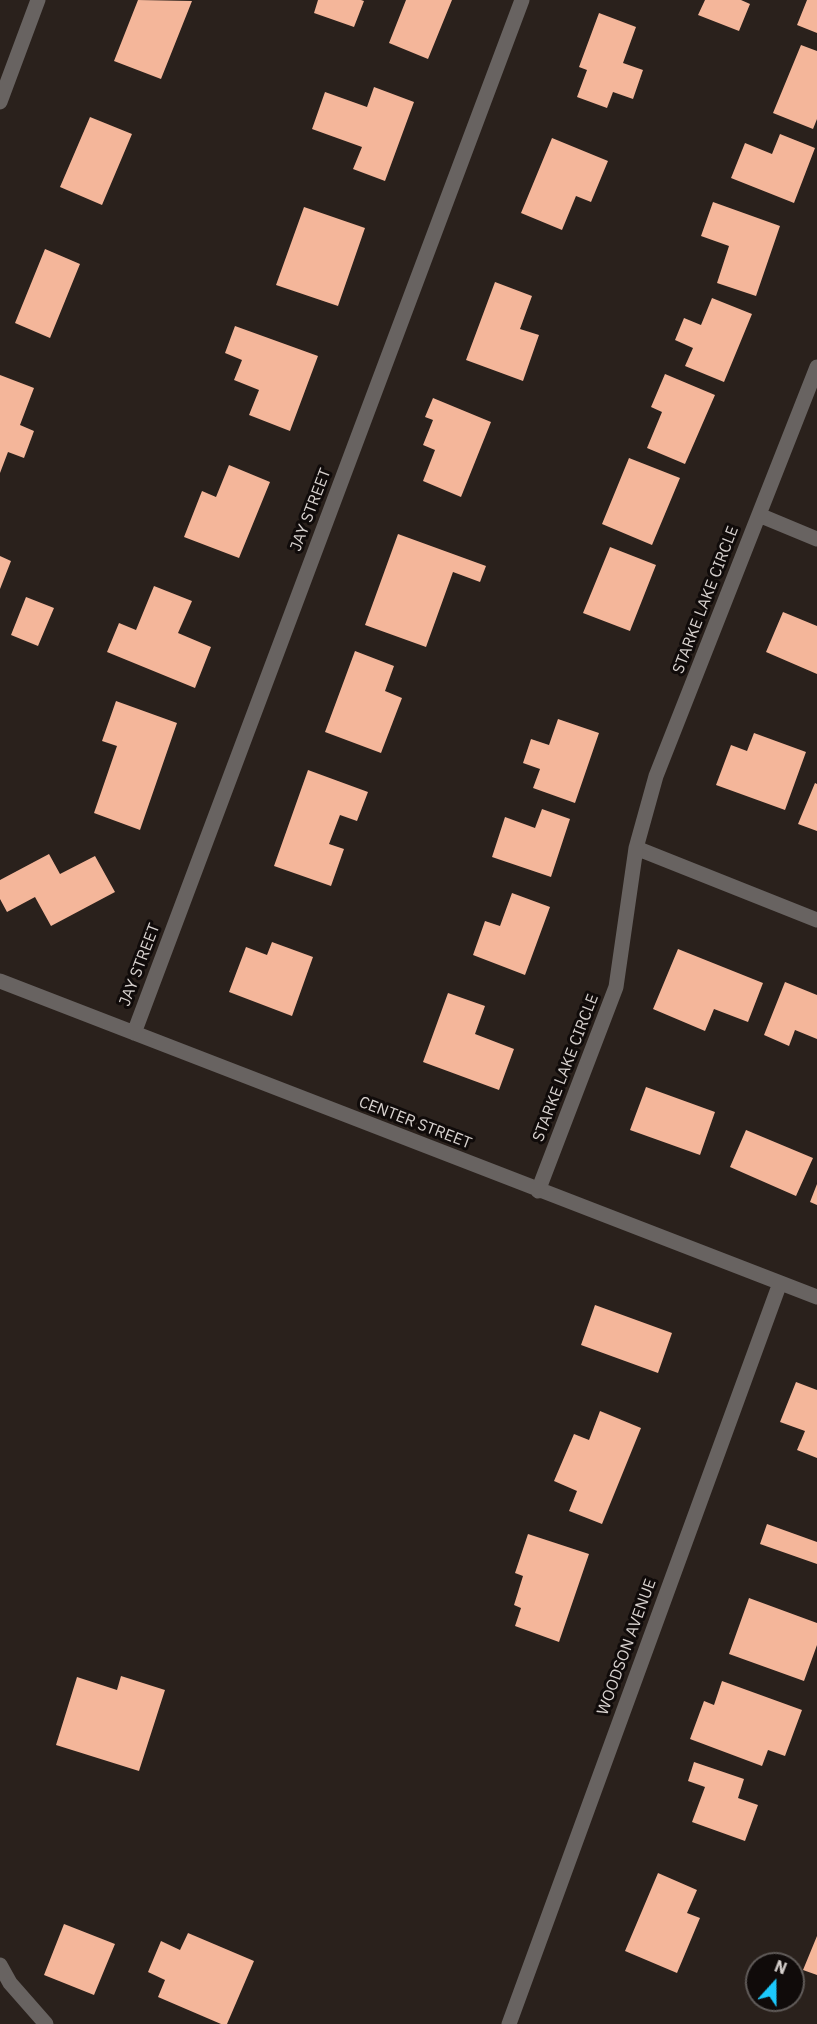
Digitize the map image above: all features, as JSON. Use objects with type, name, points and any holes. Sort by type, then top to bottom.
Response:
[{"type":"street","points":[[0,102],[38,0]]},
{"type":"street","name":"JAY STREET","points":[[134,1033],[522,0]]},
{"type":"street","name":"STARKE LAKE CIRCLE","points":[[538,1191],[616,987],[636,848],[656,776],[817,367]]},
{"type":"street","points":[[759,515],[817,538]]},
{"type":"street","points":[[636,848],[817,920]]},
{"type":"street","name":"CENTER STREET","points":[[0,981],[817,1297]]},
{"type":"street","name":"WOODSON AVENUE","points":[[509,2024],[780,1283]]},
{"type":"street","points":[[0,1965],[10,1983],[46,2024]]},
{"type":"building","points":[[138,0],[192,1],[161,79],[114,61]]},
{"type":"building","points":[[318,0],[364,1],[354,27],[314,13]]},
{"type":"building","points":[[406,0],[452,0],[428,59],[389,43]]},
{"type":"building","points":[[705,0],[741,0],[750,4],[739,31],[698,15]]},
{"type":"building","points":[[807,0],[817,0],[817,33],[797,25]]},
{"type":"building","points":[[599,13],[636,27],[623,63],[643,70],[633,99],[613,92],[607,108],[577,97],[587,70],[579,67]]},
{"type":"building","points":[[801,45],[817,51],[817,119],[813,129],[773,113]]},
{"type":"building","points":[[374,87],[414,102],[385,181],[353,169],[362,147],[312,129],[325,92],[367,107]]},
{"type":"building","points":[[90,117],[132,134],[102,205],[60,187]]},
{"type":"building","points":[[780,134],[815,148],[794,203],[731,178],[745,143],[772,154]]},
{"type":"building","points":[[552,138],[608,161],[591,202],[576,196],[562,230],[521,213]]},
{"type":"building","points":[[713,202],[780,226],[756,296],[717,283],[729,246],[701,236]]},
{"type":"building","points":[[304,207],[365,228],[338,306],[276,285]]},
{"type":"building","points":[[45,249],[80,264],[50,338],[15,323]]},
{"type":"building","points":[[495,282],[532,296],[520,329],[539,335],[523,381],[466,360]]},
{"type":"building","points":[[712,298],[752,314],[724,382],[685,366],[693,348],[675,340],[684,318],[701,325]]},
{"type":"building","points":[[235,326],[318,356],[290,431],[249,415],[259,390],[234,380],[242,360],[225,353]]},
{"type":"building","points":[[665,374],[715,395],[685,464],[647,448],[662,412],[651,407]]},
{"type":"building","points":[[0,375],[34,388],[20,425],[34,431],[24,458],[8,452],[0,473]]},
{"type":"building","points":[[433,398],[491,422],[461,497],[423,481],[435,450],[423,445],[433,420],[425,417]]},
{"type":"building","points":[[629,458],[680,478],[652,545],[602,524]]},
{"type":"building","points":[[229,465],[270,482],[239,558],[184,537],[202,491],[216,497]]},
{"type":"building","points":[[398,534],[486,566],[480,582],[453,572],[426,647],[365,625]]},
{"type":"building","points":[[610,547],[656,565],[630,631],[583,613]]},
{"type":"building","points":[[0,556],[11,561],[0,589]]},
{"type":"building","points":[[154,586],[192,601],[178,633],[211,647],[195,688],[107,652],[119,623],[136,630]]},
{"type":"building","points":[[26,597],[54,608],[38,646],[11,635]]},
{"type":"building","points":[[783,612],[817,626],[817,674],[766,652]]},
{"type":"building","points":[[355,651],[394,666],[385,691],[402,698],[381,753],[325,732]]},
{"type":"building","points":[[116,701],[177,723],[140,830],[94,813],[117,746],[102,741]]},
{"type":"building","points":[[558,719],[599,733],[575,803],[533,788],[540,769],[523,763],[531,739],[549,745]]},
{"type":"building","points":[[754,733],[806,752],[785,810],[716,785],[731,745],[747,751]]},
{"type":"building","points":[[308,770],[368,792],[357,821],[340,815],[329,844],[344,849],[331,886],[274,866]]},
{"type":"building","points":[[815,783],[817,784],[817,831],[798,824]]},
{"type":"building","points":[[542,809],[570,819],[551,877],[492,857],[505,817],[535,828]]},
{"type":"building","points":[[49,854],[60,874],[95,856],[115,892],[51,926],[35,897],[7,912],[0,899],[0,880]]},
{"type":"building","points":[[512,893],[550,907],[525,975],[473,955],[485,921],[500,926]]},
{"type":"building","points":[[272,942],[313,957],[292,1016],[229,992],[246,947],[267,955]]},
{"type":"building","points":[[678,949],[763,983],[748,1022],[714,1009],[705,1031],[653,1009]]},
{"type":"building","points":[[785,982],[817,995],[817,1039],[795,1030],[789,1046],[764,1035]]},
{"type":"building","points":[[448,993],[485,1006],[475,1034],[514,1049],[499,1090],[423,1062]]},
{"type":"building","points":[[646,1087],[715,1112],[700,1155],[630,1130]]},
{"type":"building","points":[[746,1130],[813,1158],[796,1196],[730,1167]]},
{"type":"building","points":[[817,1184],[817,1205],[810,1202]]},
{"type":"building","points":[[595,1305],[672,1333],[658,1373],[581,1345]]},
{"type":"building","points":[[796,1382],[817,1390],[817,1458],[797,1450],[805,1431],[780,1422]]},
{"type":"building","points":[[600,1411],[641,1428],[602,1524],[569,1511],[577,1491],[554,1481],[574,1434],[589,1440]]},
{"type":"building","points":[[767,1524],[817,1542],[817,1564],[760,1544]]},
{"type":"building","points":[[528,1534],[589,1554],[559,1642],[515,1626],[521,1608],[514,1605],[523,1576],[515,1573]]},
{"type":"building","points":[[749,1598],[817,1623],[817,1645],[804,1681],[729,1654]]},
{"type":"building","points":[[121,1676],[165,1690],[139,1771],[56,1745],[77,1677],[117,1690]]},
{"type":"building","points":[[722,1681],[802,1710],[785,1756],[768,1750],[762,1766],[690,1739],[704,1701],[714,1705]]},
{"type":"building","points":[[694,1762],[744,1779],[738,1798],[758,1805],[745,1841],[692,1822],[705,1787],[688,1781]]},
{"type":"building","points":[[658,1873],[697,1890],[687,1913],[700,1918],[677,1973],[625,1951]]},
{"type":"building","points":[[64,1924],[115,1944],[94,1995],[44,1975]]},
{"type":"building","points":[[188,1933],[254,1961],[227,2024],[221,2024],[158,1997],[165,1980],[148,1972],[161,1941],[180,1950]]},
{"type":"building","points":[[817,1936],[817,1975],[805,1971],[805,1965]]}]
